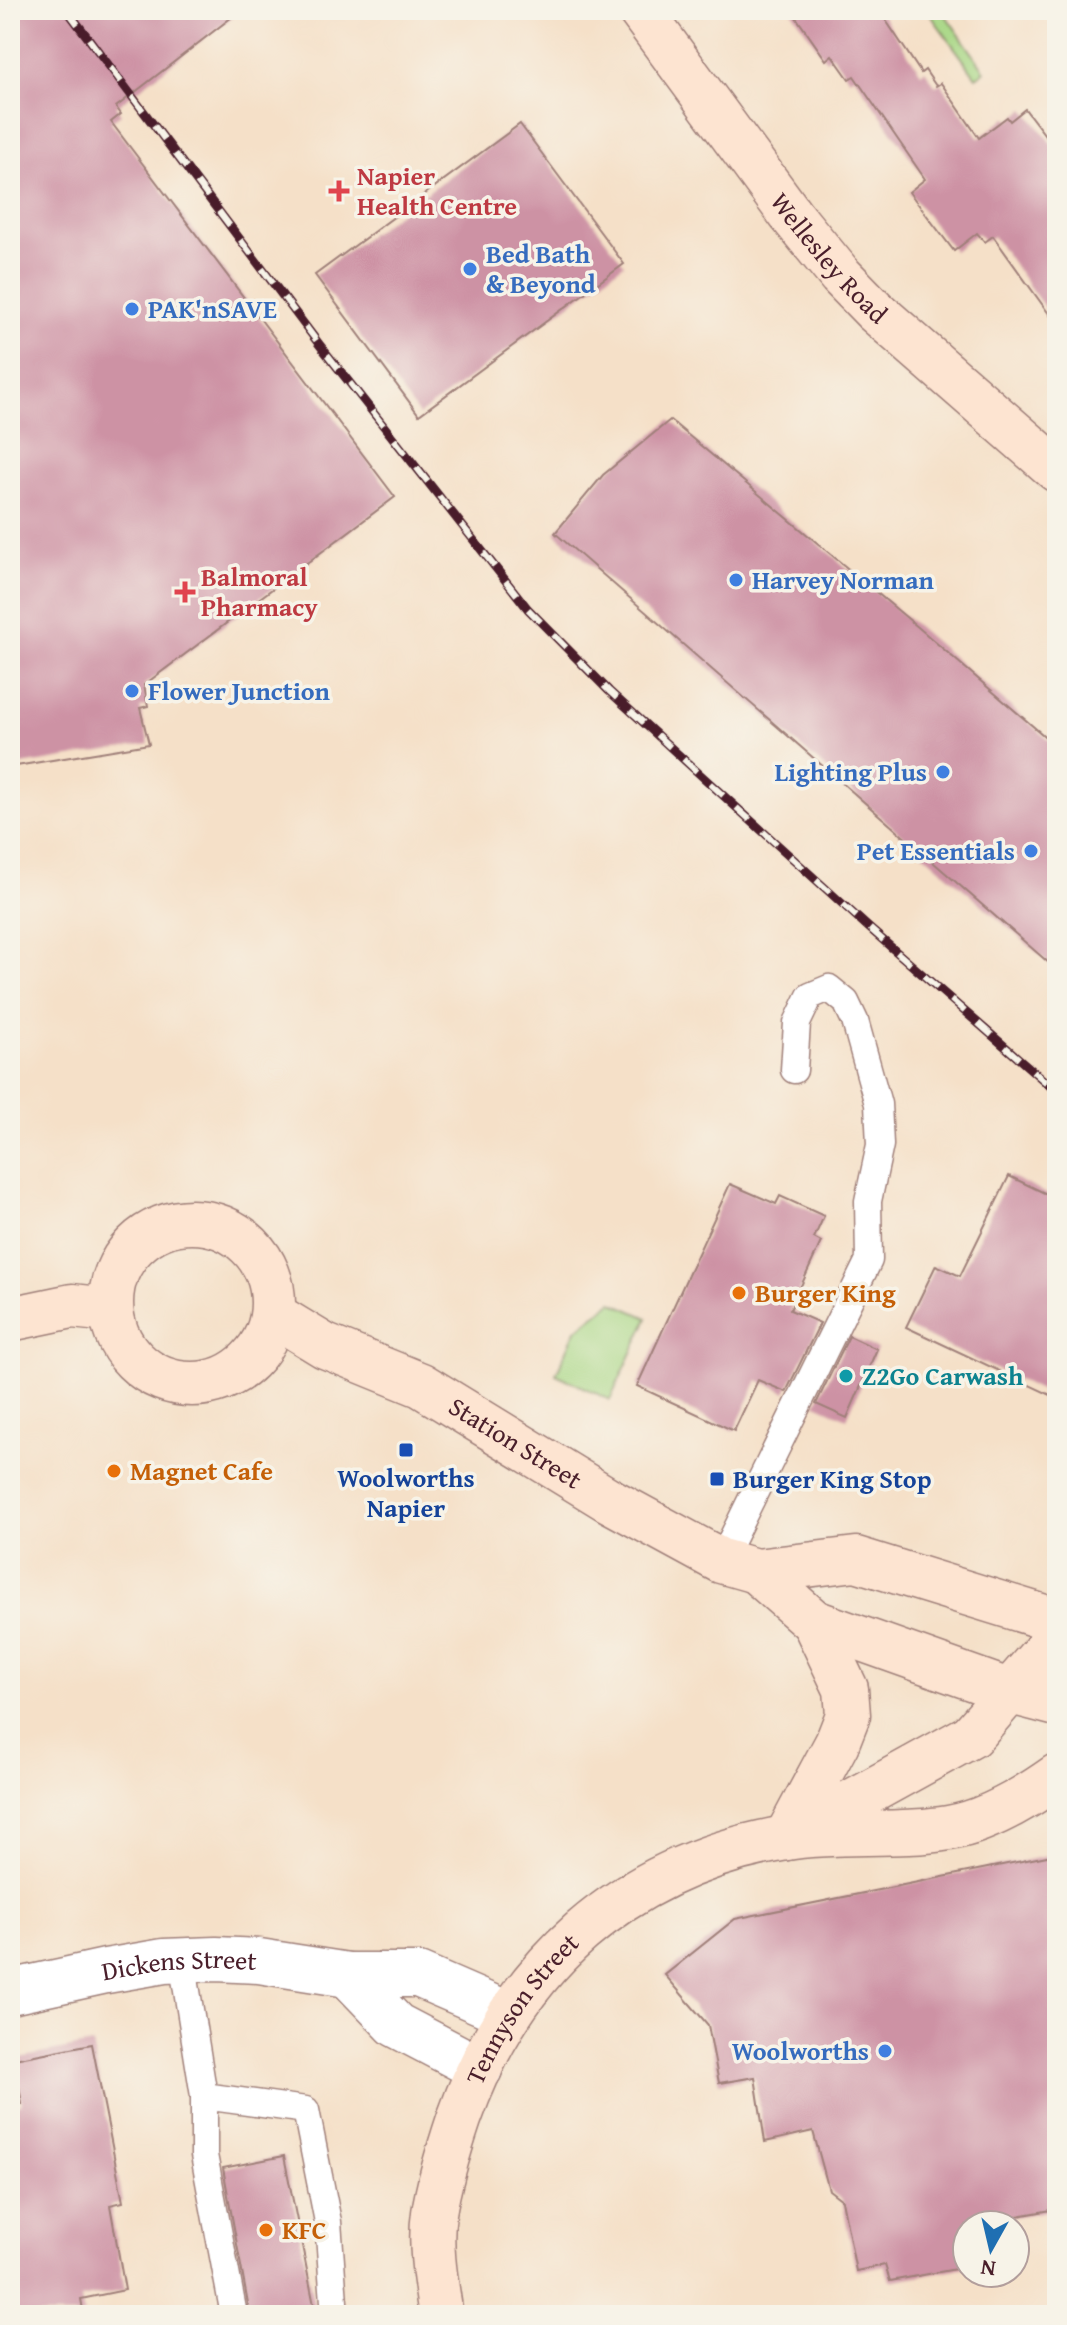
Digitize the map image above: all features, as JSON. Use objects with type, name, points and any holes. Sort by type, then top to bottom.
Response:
[{"type":"main road","name":"Wellesley Road","points":[[640,10],[791,215],[840,275],[875,311],[1057,470]]},
{"type":"main road","points":[[196,1221],[229,1229],[256,1250],[271,1281],[274,1315],[263,1346],[240,1370],[210,1384],[176,1383],[144,1370],[120,1344],[110,1310],[114,1276],[133,1246],[162,1227],[196,1221]]},
{"type":"main road","points":[[10,1319],[72,1306],[110,1310]]},
{"type":"main road","name":"Station Street","points":[[274,1315],[325,1346],[421,1385],[607,1499],[739,1566],[814,1622],[1011,1692],[1057,1704]]},
{"type":"main road","points":[[739,1566],[856,1559],[1057,1621]]},
{"type":"main road","points":[[786,1838],[837,1743],[848,1715],[846,1689],[814,1622]]},
{"type":"main road","name":"Tennyson Street","points":[[786,1838],[971,1736],[1057,1637]]},
{"type":"main road","name":"Tennyson Street","points":[[441,2315],[434,2261],[434,2215],[448,2153],[480,2069],[508,2014],[565,1946],[595,1920],[670,1873],[716,1857],[786,1838],[950,1828],[1029,1796],[1057,1776]]},
{"type":"street","name":"Dickens Street","points":[[10,1992],[106,1971],[182,1960],[259,1961],[348,1975],[418,1975],[508,2014]]},
{"type":"street","points":[[348,1975],[396,2025],[480,2069]]},
{"type":"lane","points":[[739,1566],[869,1260],[868,1201],[880,1145],[878,1104],[855,1021],[846,1002],[829,988],[810,996],[797,1023],[794,1070]]},
{"type":"lane","points":[[182,1960],[204,2096],[204,2155],[234,2315]]},
{"type":"lane","points":[[204,2096],[306,2110],[328,2222],[335,2315]]},
{"type":"green space","points":[[927,10],[942,10],[985,71],[976,77]]},
{"type":"green space","points":[[612,1302],[648,1318],[610,1400],[556,1374],[576,1330]]},
{"type":"building","name":"PAK'nSAVE","points":[[10,10],[241,10],[116,107],[121,114],[111,122],[395,497],[144,685],[148,706],[140,708],[149,744],[10,767]]},
{"type":"building","points":[[791,10],[879,10],[921,73],[925,70],[936,86],[941,83],[979,138],[1007,117],[1010,121],[1025,109],[1057,151],[1057,325],[993,236],[985,242],[977,233],[954,251],[909,192],[925,179],[854,76],[849,79],[832,55],[826,60]]},
{"type":"building","name":"Bed Bath & Beyond","points":[[520,124],[624,264],[419,415],[315,275]]},
{"type":"building","points":[[670,420],[1057,747],[1057,970],[555,533],[603,475]]},
{"type":"building","points":[[1009,1176],[1057,1199],[1057,1398],[906,1327],[936,1265],[960,1276]]},
{"type":"building","name":"Burger King","points":[[730,1184],[776,1204],[780,1196],[824,1216],[814,1238],[821,1242],[790,1310],[820,1323],[786,1392],[758,1380],[734,1431],[637,1386]]},
{"type":"building","name":"Z2Go Carwash","points":[[849,1336],[877,1349],[847,1418],[816,1404]]},
{"type":"building","name":"Woolworths","points":[[1057,1854],[1057,2209],[1031,2214],[1031,2209],[951,2209],[951,2270],[890,2281],[885,2265],[856,2271],[842,2200],[829,2190],[813,2131],[765,2142],[755,2077],[719,2083],[708,2025],[665,1975],[735,1919]]},
{"type":"building","points":[[92,2044],[123,2202],[110,2205],[125,2290],[81,2299],[84,2315],[10,2315],[10,2107],[22,2104],[14,2059]]},
{"type":"building","name":"KFC","points":[[284,2156],[316,2315],[250,2315],[223,2168]]},
{"type":"railway","points":[[67,10],[319,344],[528,609],[609,691],[693,768],[868,927],[1057,1092]]},
{"type":"place","name":"Napier Health Centre","points":[[339,191]]},
{"type":"place","name":"Bed Bath & Beyond","points":[[470,269]]},
{"type":"place","name":"PAK'nSAVE","points":[[132,309]]},
{"type":"place","name":"Harvey Norman","points":[[736,580]]},
{"type":"place","name":"Balmoral Pharmacy","points":[[185,592]]},
{"type":"place","name":"Flower Junction","points":[[132,691]]},
{"type":"place","name":"Lighting Plus","points":[[943,772]]},
{"type":"place","name":"Pet Essentials","points":[[1031,851]]},
{"type":"place","name":"Burger King","points":[[739,1293]]},
{"type":"place","name":"Z2Go Carwash","points":[[846,1376]]},
{"type":"place","name":"Woolworths Napier","points":[[406,1450]]},
{"type":"place","name":"Magnet Cafe","points":[[114,1471]]},
{"type":"place","name":"Burger King Stop","points":[[717,1479]]},
{"type":"place","name":"Woolworths","points":[[885,2051]]},
{"type":"place","name":"KFC","points":[[266,2230]]}]
